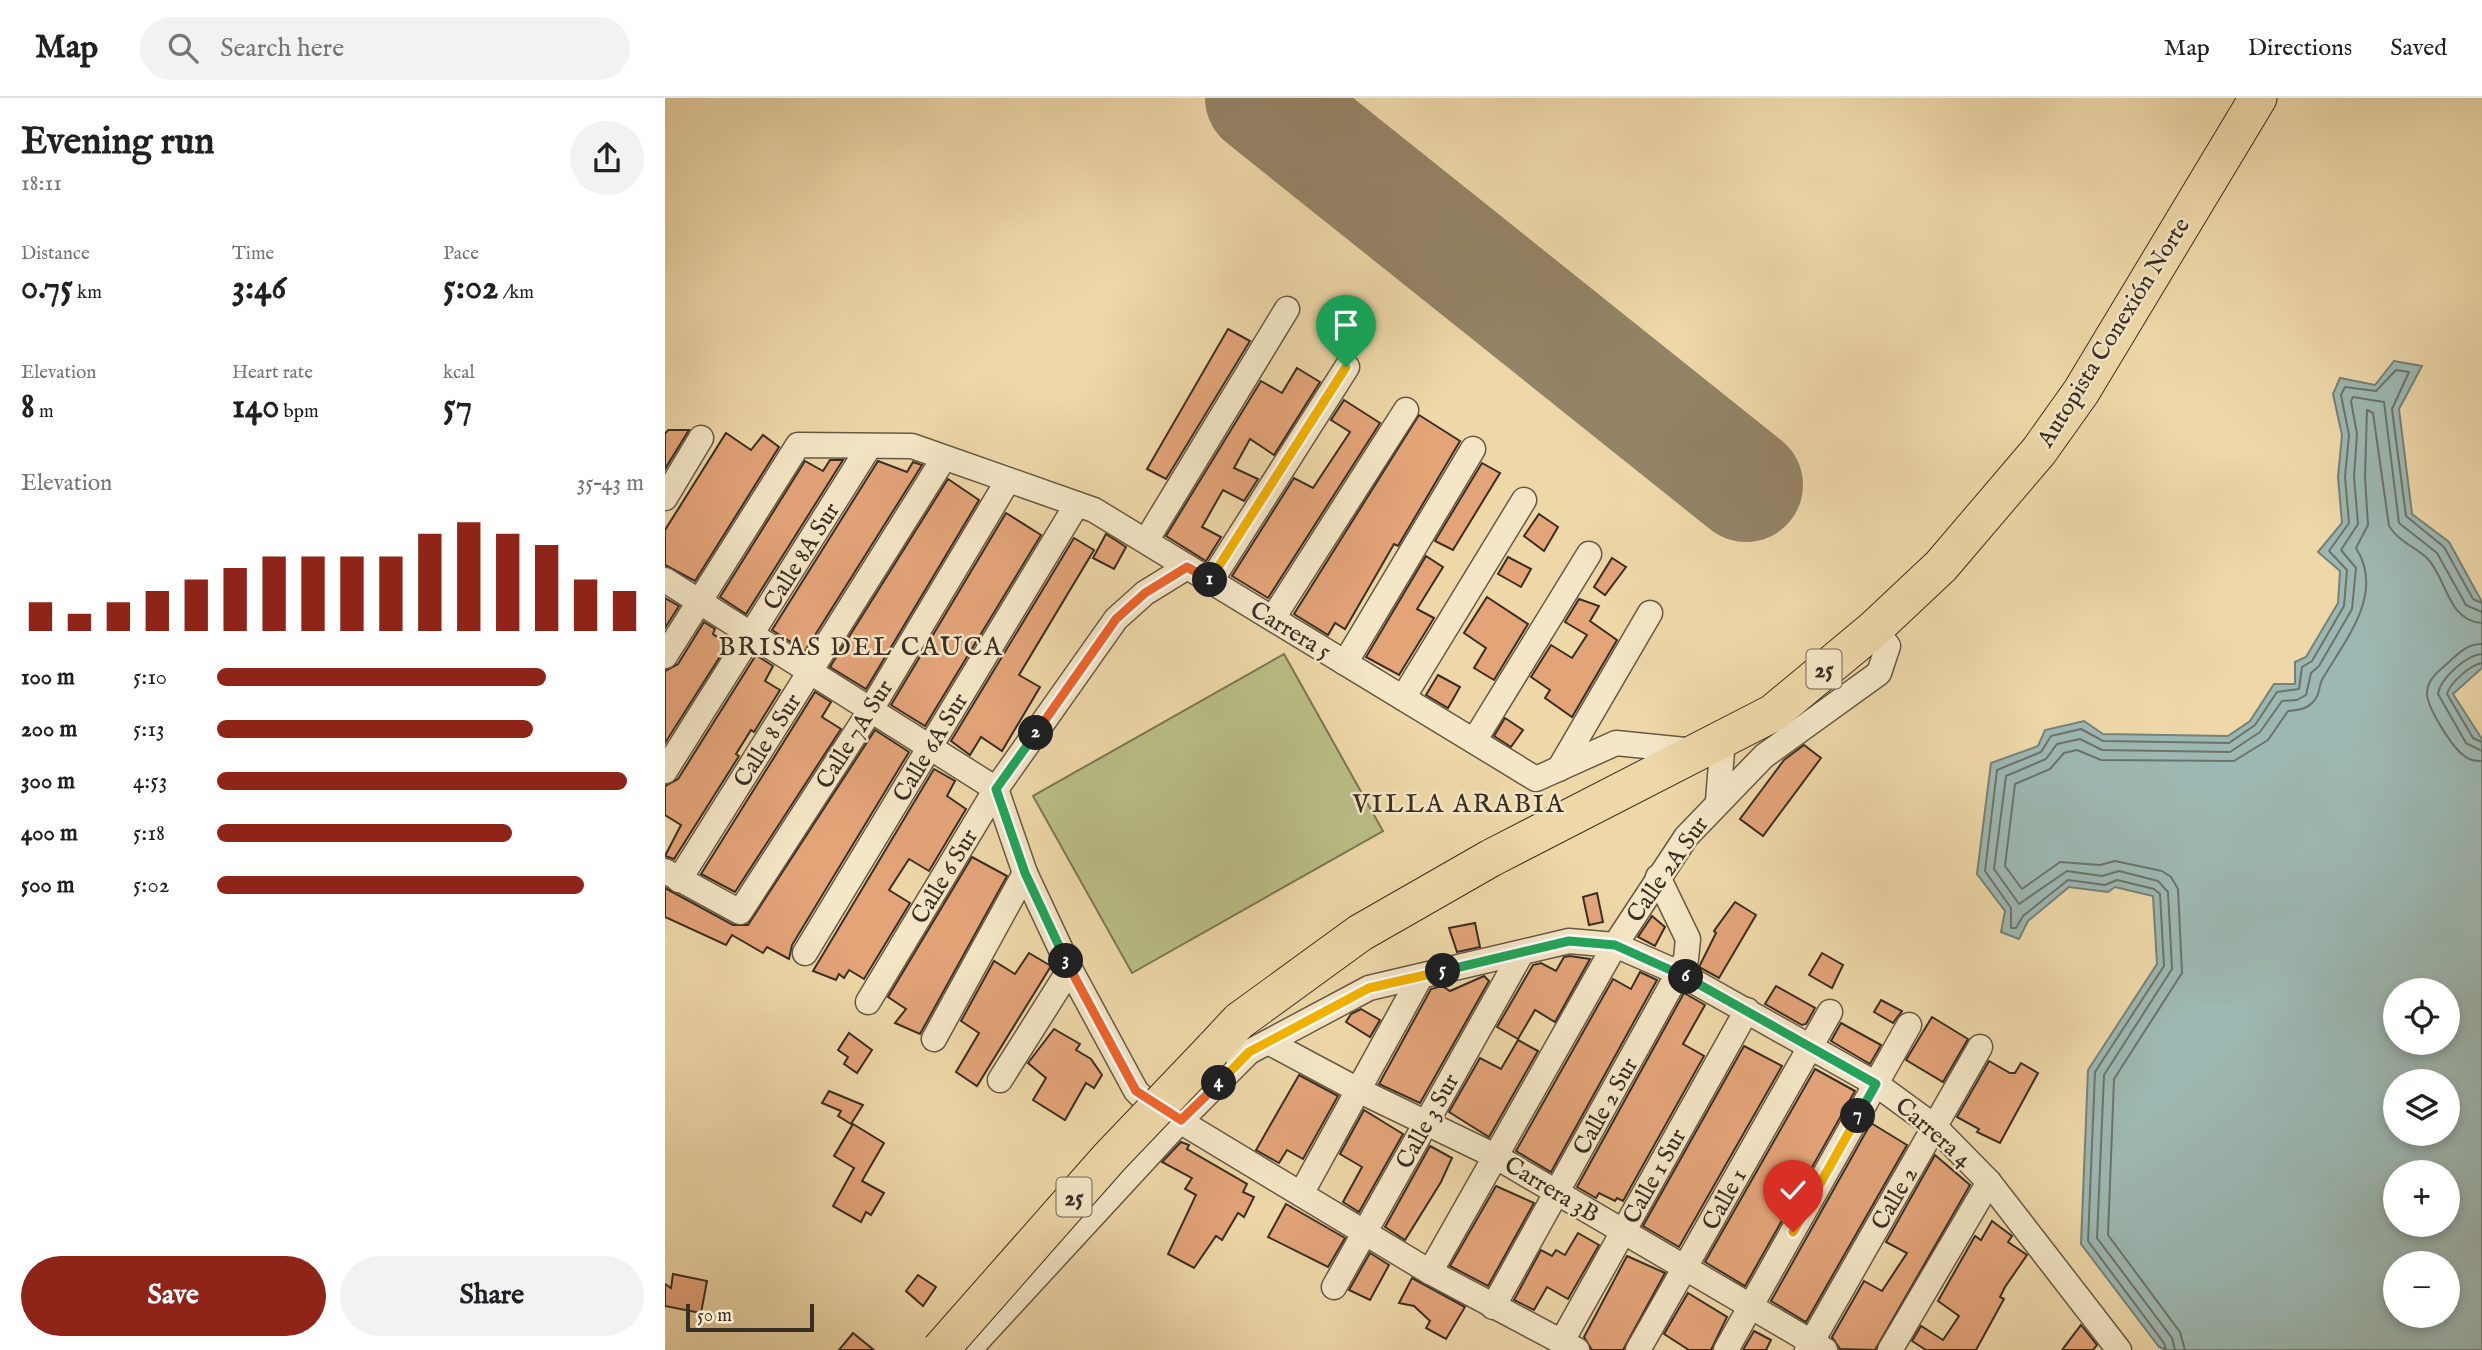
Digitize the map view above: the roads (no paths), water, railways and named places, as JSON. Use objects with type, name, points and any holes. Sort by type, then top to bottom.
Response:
[{"type":"highway","name":"Autopista Conexión Norte","points":[[940,1350],[1101,1167],[1239,1021],[1360,933],[1491,858],[1773,713],[1874,629],[1941,566],[2039,451],[2081,392],[2258,98]]},
{"type":"street","points":[[1146,541],[1287,309]]},
{"type":"street","points":[[1212,581],[1346,367]]},
{"type":"street","points":[[1273,618],[1406,410]]},
{"type":"street","points":[[665,498],[701,438]]},
{"type":"street","name":"Carrera 5","points":[[699,602],[797,445],[912,446],[1007,482],[1094,510],[1535,779],[1616,743],[1709,745]]},
{"type":"street","name":"Calle 8A Sur","points":[[665,771],[869,447]]},
{"type":"street","points":[[1345,663],[1473,449]]},
{"type":"street","name":"Calle 8 Sur","points":[[672,875],[810,672],[944,458]]},
{"type":"street","name":"Calle 7A Sur","points":[[672,875],[740,912],[870,711],[1007,482]]},
{"type":"street","points":[[1403,698],[1524,500]]},
{"type":"street","name":"Calle 6A Sur","points":[[805,953],[1077,504]]},
{"type":"street","points":[[1474,741],[1589,554]]},
{"type":"street","name":"Calle 6 Sur","points":[[868,1002],[996,789],[1116,619],[1145,593],[1187,567]]},
{"type":"street","points":[[665,580],[996,789],[1025,873],[1070,969],[1136,1091],[1430,1272],[1569,1346]]},
{"type":"street","points":[[665,656],[699,602]]},
{"type":"street","points":[[1559,769],[1650,613]]},
{"type":"street","name":"Calle 2A Sur","points":[[1430,1272],[1615,945],[1686,836],[1718,800],[1764,756],[1879,673],[1888,646],[1874,629]]},
{"type":"street","points":[[1709,745],[1718,800]]},
{"type":"street","points":[[934,1039],[1025,873]]},
{"type":"street","name":"Calle 2 Sur","points":[[1493,1307],[1686,960],[1688,939],[1658,877]]},
{"type":"street","name":"Carrera 4","points":[[969,1350],[1181,1120],[1249,1052],[1369,988],[1569,941],[1615,945],[1679,973],[1876,1084],[1935,1127],[1989,1182],[2119,1350]]},
{"type":"street","name":"Calle 3 Sur","points":[[1334,1287],[1521,954]]},
{"type":"street","points":[[1000,1080],[1070,969]]},
{"type":"street","points":[[1301,1194],[1421,976]]},
{"type":"street","name":"Calle 1 Sur","points":[[1569,1346],[1623,1231],[1747,1010]]},
{"type":"street","name":"Calle 1","points":[[1638,1350],[1830,1012]]},
{"type":"street","points":[[1726,1350],[1909,1026]]},
{"type":"street","name":"Carrera 3B","points":[[1270,1043],[1358,1090],[1495,1156],[1815,1347]]},
{"type":"street","name":"Calle 2","points":[[1815,1347],[1980,1047]]},
{"type":"street","points":[[1890,1350],[1989,1182]]},
{"type":"water","points":[[2394,361],[2422,366],[2399,409],[2412,514],[2449,542],[2482,602],[2482,668],[2453,694],[2482,739],[2482,1350],[2166,1350],[2159,1347],[2081,1244],[2088,1070],[2157,964],[2153,896],[2115,887],[2108,892],[2069,887],[2028,921],[2019,939],[2001,932],[2005,911],[1977,874],[1991,763],[2038,746],[2045,730],[2084,721],[2103,734],[2228,736],[2250,721],[2274,684],[2295,684],[2295,662],[2306,657],[2338,603],[2340,571],[2318,552],[2342,523],[2338,477],[2342,435],[2333,394],[2340,378],[2375,385]]},
{"type":"district","name":"BRISAS DEL CAUCA","points":[[861,646]]},
{"type":"district","name":"VILLA ARABIA","points":[[1459,803]]}]
